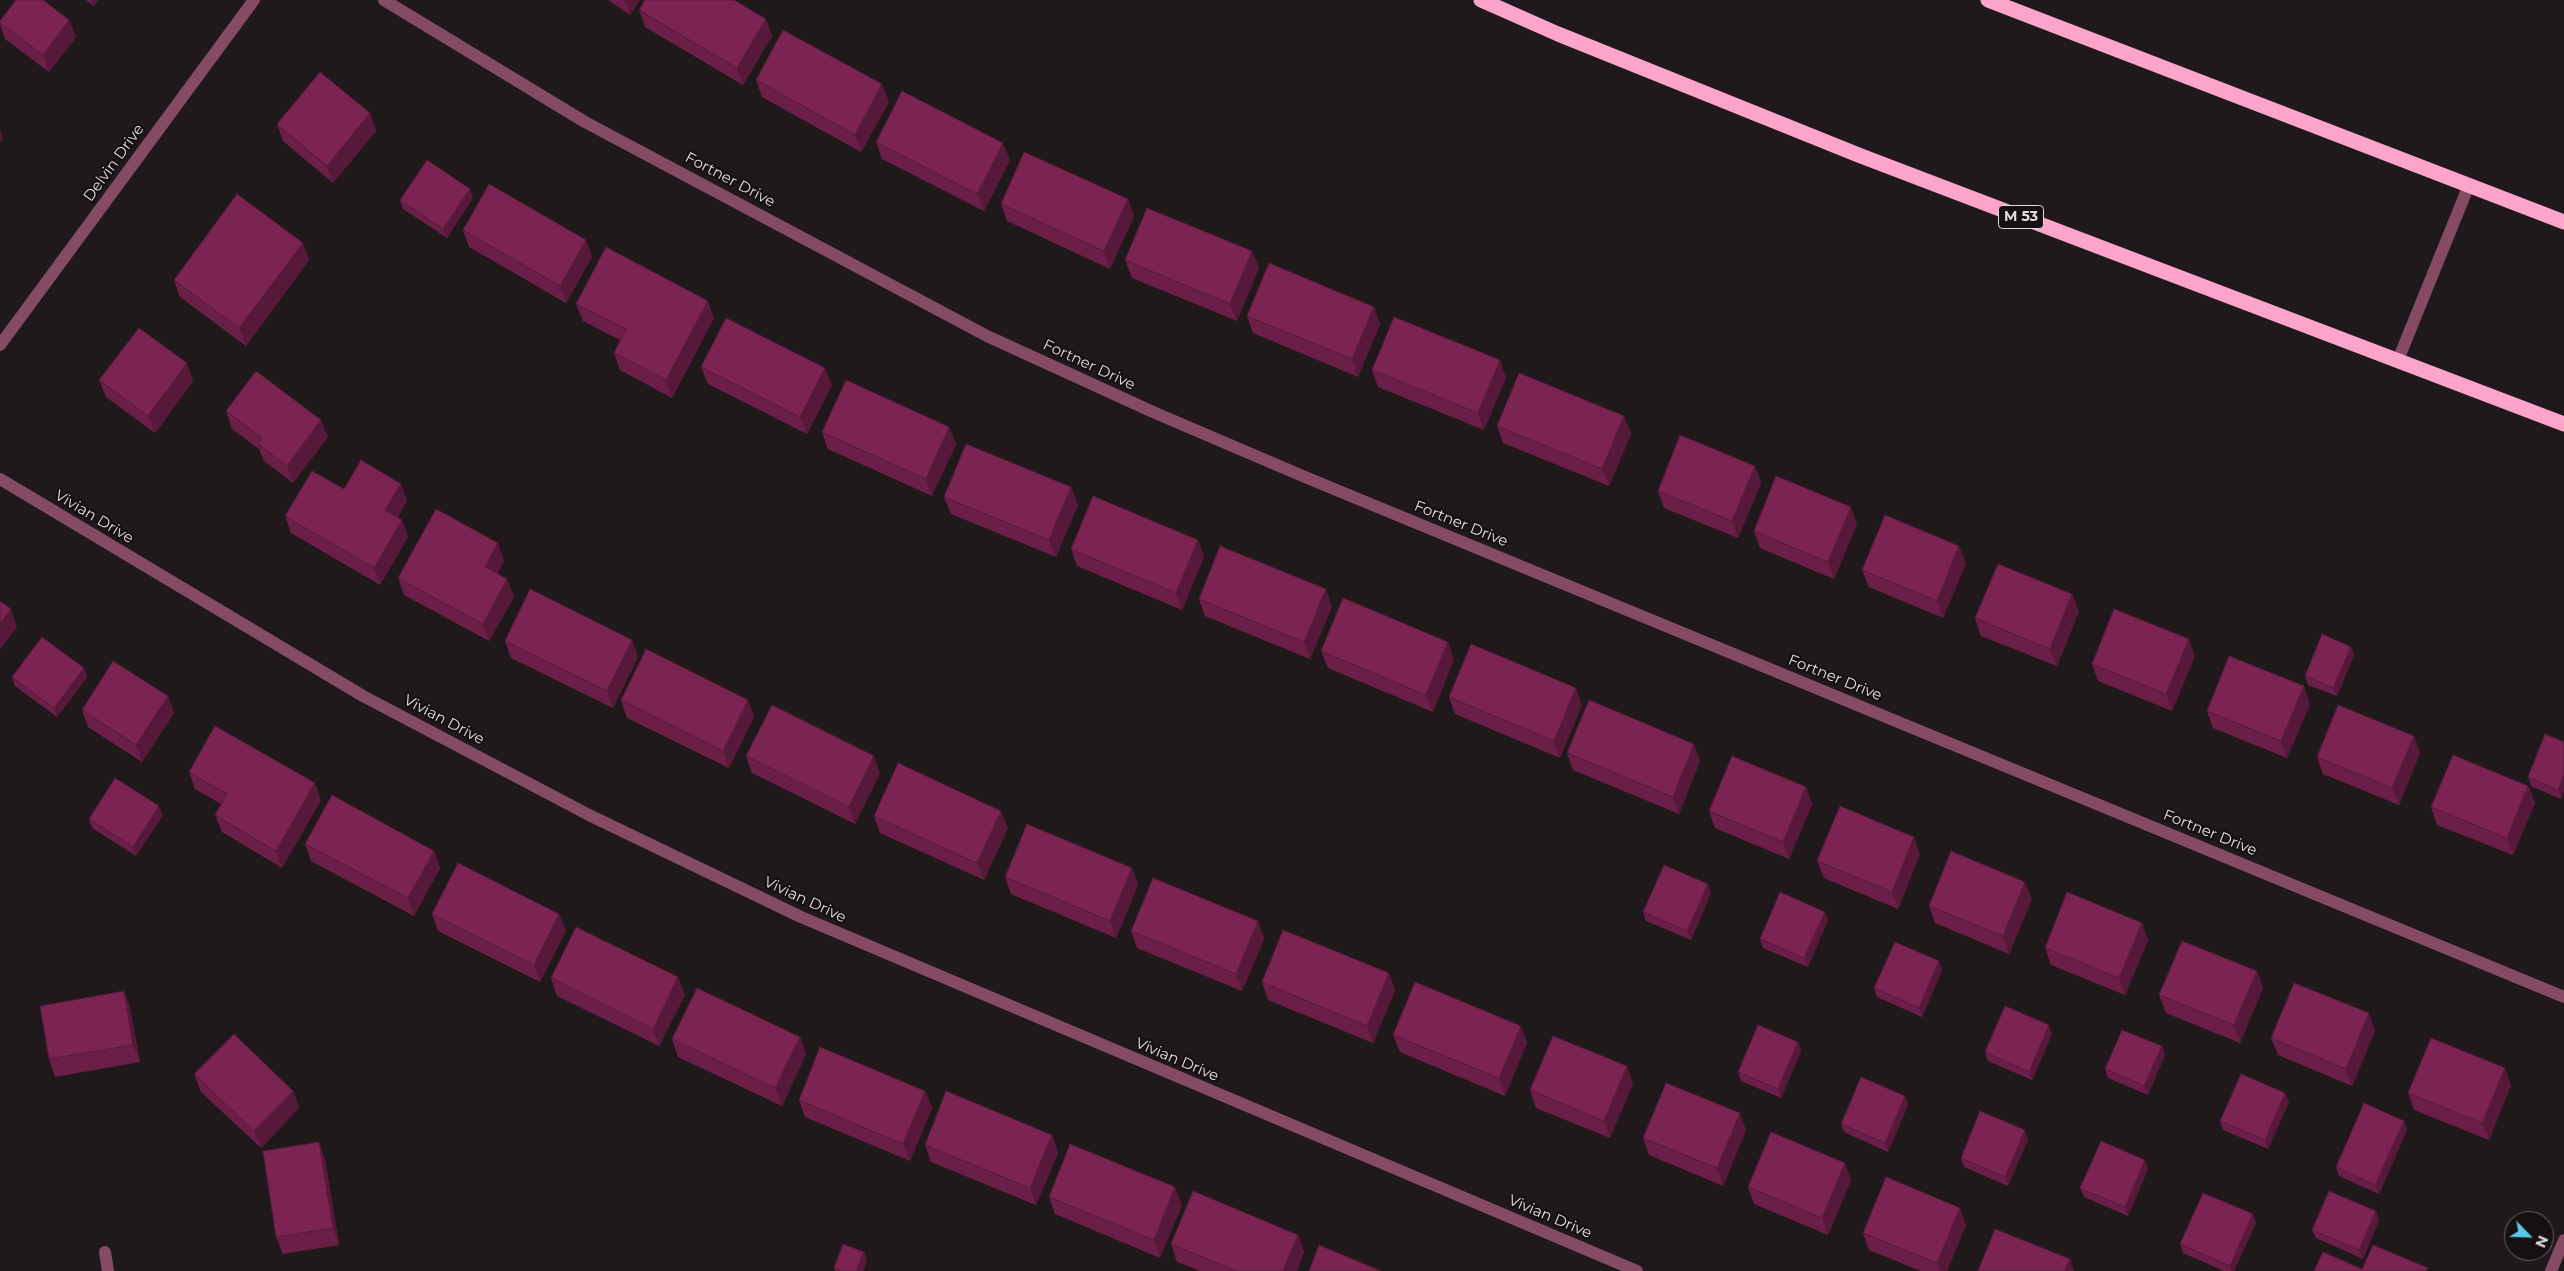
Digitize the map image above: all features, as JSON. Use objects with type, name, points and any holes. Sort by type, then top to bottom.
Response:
[{"type":"highway","name":"M 53","points":[[1482,0],[1558,34],[1861,156],[2564,424]]},
{"type":"highway","points":[[1988,0],[2564,222]]},
{"type":"street","name":"Delvin Drive","points":[[0,345],[254,0]]},
{"type":"street","name":"Fortner Drive","points":[[384,0],[585,122],[987,336],[1153,412],[2564,997]]},
{"type":"street","points":[[2398,360],[2469,185]]},
{"type":"street","name":"Vivian Drive","points":[[0,479],[363,696],[589,815],[801,917],[1637,1271]]},
{"type":"street","points":[[2551,1271],[2564,1240]]},
{"type":"street","points":[[105,1252],[108,1271]]},
{"type":"building","points":[[16,0],[43,0],[69,20],[43,55],[0,23]]},
{"type":"building","points":[[645,0],[734,0],[766,19],[737,68],[639,10]]},
{"type":"building","points":[[783,30],[882,84],[855,135],[756,80]]},
{"type":"building","points":[[320,72],[370,113],[327,166],[277,124]]},
{"type":"building","points":[[902,91],[1003,143],[977,194],[876,142]]},
{"type":"building","points":[[1024,152],[1128,199],[1104,251],[1001,204]]},
{"type":"building","points":[[427,160],[470,189],[443,229],[400,200]]},
{"type":"building","points":[[489,184],[586,240],[560,286],[463,230]]},
{"type":"building","points":[[237,194],[303,243],[239,328],[174,280]]},
{"type":"building","points":[[1147,208],[1252,251],[1230,304],[1125,260]]},
{"type":"building","points":[[606,247],[708,301],[666,380],[614,353],[626,329],[576,304]]},
{"type":"building","points":[[1269,263],[1374,307],[1352,359],[1247,316]]},
{"type":"building","points":[[1394,317],[1500,360],[1478,413],[1372,370]]},
{"type":"building","points":[[726,318],[825,368],[800,417],[701,367]]},
{"type":"building","points":[[139,328],[187,363],[148,416],[99,380]]},
{"type":"building","points":[[256,371],[321,420],[287,466],[258,444],[262,438],[226,411]]},
{"type":"building","points":[[1519,373],[1624,416],[1602,469],[1497,426]]},
{"type":"building","points":[[846,380],[949,427],[926,479],[822,432]]},
{"type":"building","points":[[1680,435],[1755,466],[1732,521],[1658,491]]},
{"type":"building","points":[[966,444],[1071,487],[1049,540],[944,497]]},
{"type":"building","points":[[361,460],[401,484],[385,510],[402,520],[374,568],[285,516],[312,471],[344,489]]},
{"type":"building","points":[[1776,476],[1851,507],[1828,562],[1754,531]]},
{"type":"building","points":[[1093,496],[1198,540],[1176,593],[1071,549]]},
{"type":"building","points":[[436,509],[498,543],[485,567],[507,579],[483,624],[398,578]]},
{"type":"building","points":[[1885,515],[1959,546],[1937,601],[1862,570]]},
{"type":"building","points":[[1220,546],[1326,589],[1304,642],[1199,599]]},
{"type":"building","points":[[1998,564],[2072,594],[2050,649],[1975,618]]},
{"type":"building","points":[[530,589],[632,640],[607,691],[505,641]]},
{"type":"building","points":[[1343,598],[1448,642],[1426,695],[1321,651]]},
{"type":"building","points":[[0,601],[11,609],[0,624]]},
{"type":"building","points":[[2114,609],[2189,639],[2166,694],[2092,664]]},
{"type":"building","points":[[2322,634],[2351,647],[2333,688],[2305,676]]},
{"type":"building","points":[[42,637],[84,668],[54,708],[12,677]]},
{"type":"building","points":[[1471,644],[1576,688],[1554,741],[1449,697]]},
{"type":"building","points":[[646,649],[748,700],[723,751],[621,700]]},
{"type":"building","points":[[2229,656],[2304,686],[2281,741],[2207,711]]},
{"type":"building","points":[[113,661],[168,696],[136,745],[82,710]]},
{"type":"building","points":[[1589,700],[1694,744],[1673,797],[1567,753]]},
{"type":"building","points":[[772,705],[874,756],[849,807],[746,756]]},
{"type":"building","points":[[2338,705],[2414,736],[2392,788],[2317,757]]},
{"type":"building","points":[[215,726],[315,783],[276,851],[215,815],[227,794],[189,772]]},
{"type":"building","points":[[2545,734],[2564,742],[2564,775],[2558,790],[2528,777]]},
{"type":"building","points":[[2453,755],[2528,786],[2507,838],[2431,807]]},
{"type":"building","points":[[1732,756],[1806,787],[1783,842],[1709,811]]},
{"type":"building","points":[[898,763],[1001,811],[977,863],[874,816]]},
{"type":"building","points":[[115,778],[159,806],[133,847],[89,819]]},
{"type":"building","points":[[332,795],[434,851],[408,898],[305,844]]},
{"type":"building","points":[[1840,806],[1914,837],[1892,892],[1817,861]]},
{"type":"building","points":[[1027,824],[1132,868],[1110,921],[1005,877]]},
{"type":"building","points":[[1951,851],[2025,882],[2003,936],[1929,906]]},
{"type":"building","points":[[458,863],[559,914],[534,965],[432,914]]},
{"type":"building","points":[[1664,865],[1708,884],[1687,931],[1643,912]]},
{"type":"building","points":[[1153,878],[1258,921],[1236,974],[1131,931]]},
{"type":"building","points":[[1780,892],[1825,912],[1804,958],[1760,939]]},
{"type":"building","points":[[2067,892],[2142,923],[2119,978],[2045,948]]},
{"type":"building","points":[[576,927],[678,977],[653,1029],[551,978]]},
{"type":"building","points":[[1283,930],[1389,973],[1367,1026],[1262,982]]},
{"type":"building","points":[[2182,941],[2257,971],[2234,1025],[2159,995]]},
{"type":"building","points":[[1895,942],[1939,961],[1919,1008],[1874,988]]},
{"type":"building","points":[[1415,982],[1521,1026],[1499,1078],[1393,1035]]},
{"type":"building","points":[[2294,983],[2369,1013],[2346,1069],[2271,1038]]},
{"type":"building","points":[[697,988],[800,1037],[775,1088],[672,1039]]},
{"type":"building","points":[[124,991],[133,1045],[49,1059],[40,1006]]},
{"type":"building","points":[[2005,1006],[2049,1025],[2029,1072],[1985,1052]]},
{"type":"building","points":[[1758,1025],[1798,1042],[1778,1089],[1738,1072]]},
{"type":"building","points":[[2122,1030],[2162,1046],[2144,1086],[2105,1069]]},
{"type":"building","points":[[234,1034],[293,1091],[254,1131],[194,1074]]},
{"type":"building","points":[[1553,1036],[1627,1066],[1604,1121],[1530,1090]]},
{"type":"building","points":[[2431,1038],[2505,1068],[2482,1123],[2408,1093]]},
{"type":"building","points":[[820,1047],[925,1091],[903,1144],[799,1100]]},
{"type":"building","points":[[2241,1074],[2285,1093],[2265,1140],[2220,1121]]},
{"type":"building","points":[[1861,1077],[1905,1096],[1885,1143],[1841,1124]]},
{"type":"building","points":[[1666,1083],[1740,1113],[1717,1168],[1643,1138]]},
{"type":"building","points":[[946,1091],[1052,1135],[1030,1188],[925,1145]]},
{"type":"building","points":[[2364,1103],[2404,1121],[2375,1185],[2336,1167]]},
{"type":"building","points":[[1980,1111],[2025,1130],[2005,1177],[1961,1158]]},
{"type":"building","points":[[1771,1132],[1845,1163],[1822,1218],[1748,1187]]},
{"type":"building","points":[[2101,1141],[2145,1160],[2125,1207],[2080,1188]]},
{"type":"building","points":[[319,1142],[333,1228],[276,1237],[263,1151]]},
{"type":"building","points":[[1070,1144],[1175,1187],[1154,1240],[1049,1197]]},
{"type":"building","points":[[1886,1177],[1960,1208],[1937,1263],[1863,1233]]},
{"type":"building","points":[[1193,1191],[1298,1235],[1283,1271],[1236,1271],[1171,1244]]},
{"type":"building","points":[[2329,1191],[2376,1211],[2359,1250],[2312,1230]]},
{"type":"building","points":[[2203,1193],[2253,1214],[2230,1266],[2180,1244]]},
{"type":"building","points":[[1995,1229],[2070,1259],[2065,1271],[1978,1271]]},
{"type":"building","points":[[843,1244],[864,1252],[856,1271],[842,1271],[834,1268]]},
{"type":"building","points":[[1319,1245],[1381,1271],[1309,1271]]},
{"type":"building","points":[[2373,1245],[2428,1268],[2426,1271],[2314,1271],[2323,1252],[2362,1269]]}]
